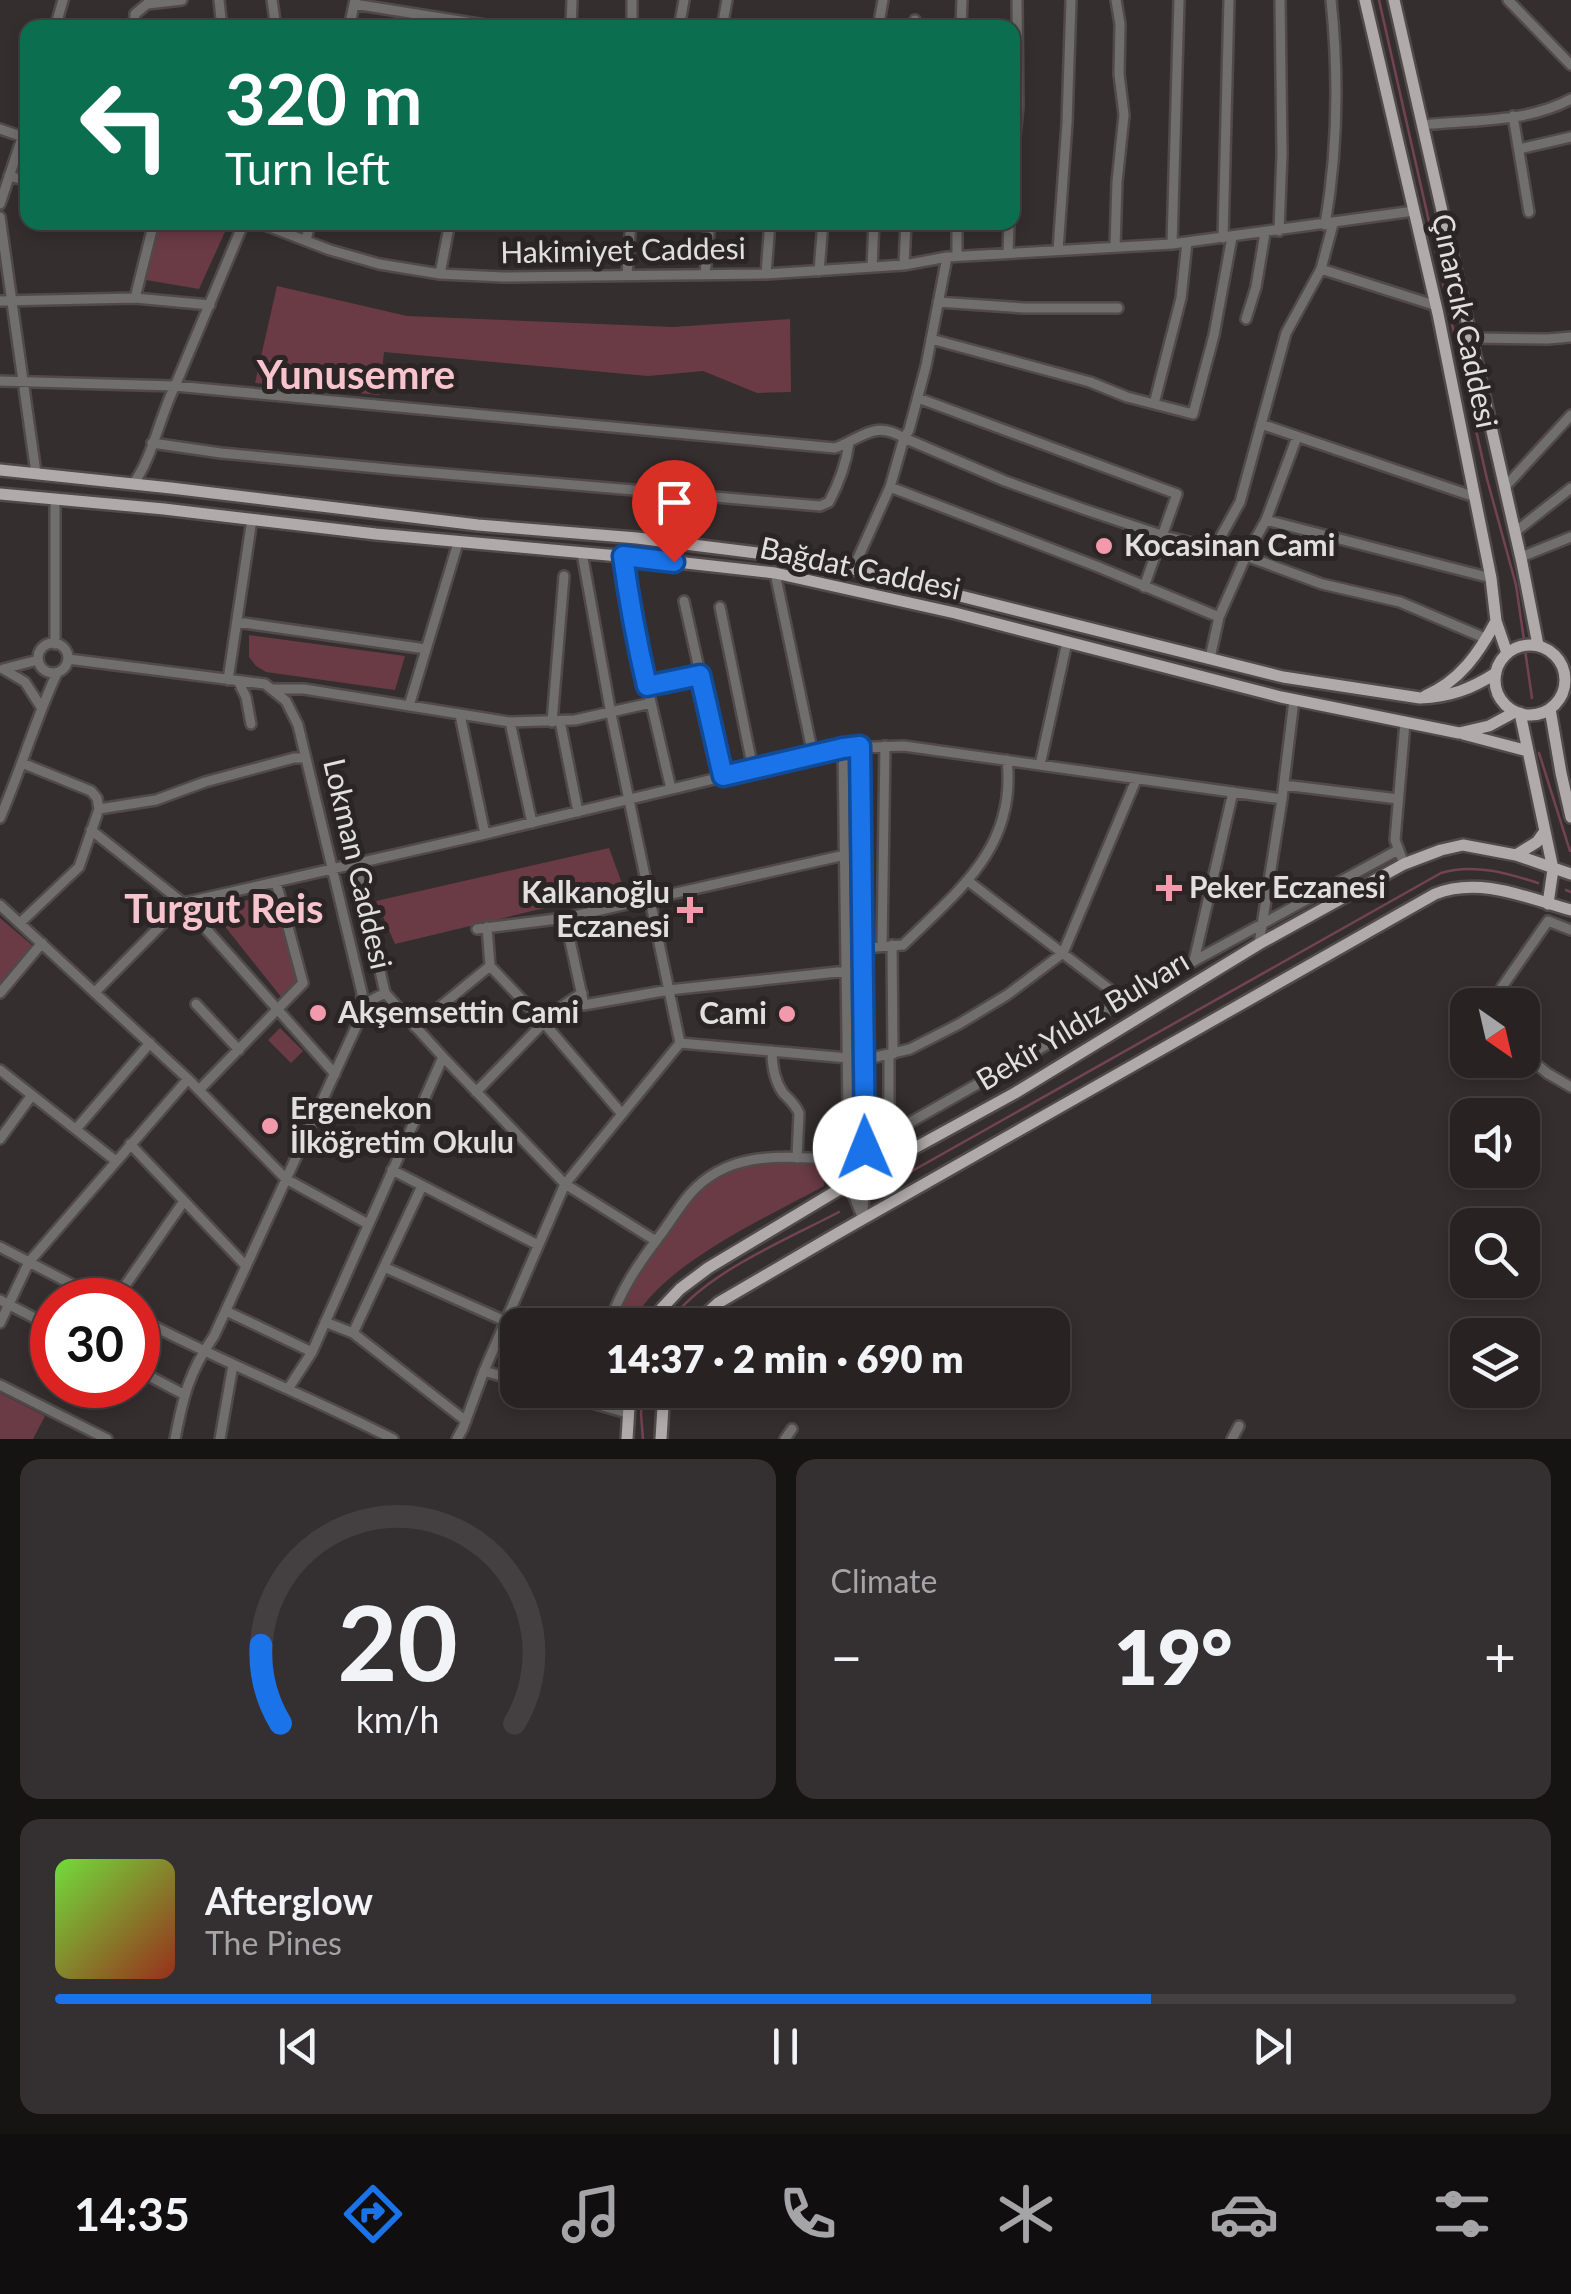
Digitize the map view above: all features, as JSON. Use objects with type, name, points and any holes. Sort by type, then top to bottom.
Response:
[{"type":"main road","name":"Çınarcık Caddesi","points":[[1366,0],[1436,306],[1491,578],[1496,621],[1507,654]]},
{"type":"main road","name":"Çınarcık Caddesi","points":[[1398,2],[1538,645]]},
{"type":"main road","name":"Bağdat Caddesi","points":[[0,470],[821,561],[1283,677],[1420,698],[1442,698],[1462,692],[1496,673]]},
{"type":"main road","name":"Bağdat Caddesi","points":[[0,494],[774,574],[955,613],[1294,700],[1405,723],[1459,733],[1489,726],[1518,712]]},
{"type":"main road","points":[[1420,698],[1458,676],[1475,657],[1496,621]]},
{"type":"main road","points":[[1538,645],[1557,656],[1568,688],[1550,709],[1539,714],[1518,712],[1505,705],[1498,694],[1496,673],[1500,662],[1516,647],[1538,645]]},
{"type":"main road","points":[[1557,656],[1571,654]]},
{"type":"main road","points":[[1550,709],[1566,773],[1571,816]]},
{"type":"main road","points":[[1518,712],[1553,869],[1548,904]]},
{"type":"main road","points":[[1459,733],[1528,751]]},
{"type":"main road","points":[[1516,856],[1537,842],[1545,831]]},
{"type":"main road","name":"Bekir Yıldız Bulvarı","points":[[663,1308],[698,1274],[1014,1092],[1259,944],[1404,864],[1464,845],[1571,874]]},
{"type":"main road","name":"Bekir Yıldız Bulvarı","points":[[713,1308],[1435,894],[1463,886],[1481,886],[1571,910]]},
{"type":"main road","points":[[626,1439],[628,1408]]},
{"type":"main road","points":[[662,1439],[663,1408]]},
{"type":"street","points":[[135,20],[143,6],[182,0]]},
{"type":"street","points":[[1058,250],[1068,123],[1071,0]]},
{"type":"street","points":[[1115,247],[1124,115],[1116,0]]},
{"type":"street","points":[[1172,244],[1179,0]]},
{"type":"street","points":[[931,339],[1194,414],[1218,317],[1228,238],[1229,0]]},
{"type":"street","points":[[1279,231],[1280,0]]},
{"type":"street","points":[[1216,547],[1240,502],[1286,333],[1321,269],[1329,224],[1337,121],[1331,0]]},
{"type":"street","points":[[1508,0],[1571,65]]},
{"type":"street","points":[[355,2],[458,20]]},
{"type":"street","points":[[1422,124],[1545,111],[1571,100]]},
{"type":"street","points":[[1513,116],[1529,212]]},
{"type":"street","points":[[1519,150],[1571,137]]},
{"type":"street","points":[[0,204],[20,150]]},
{"type":"street","points":[[9,176],[20,179]]},
{"type":"street","name":"Hakimiyet Caddesi","points":[[277,230],[378,264],[440,274],[766,274],[872,268],[952,257],[1172,244],[1414,211]]},
{"type":"street","points":[[0,217],[36,473]]},
{"type":"street","points":[[135,298],[152,230]]},
{"type":"street","points":[[132,484],[141,474],[166,403],[241,230]]},
{"type":"street","points":[[306,242],[308,230]]},
{"type":"street","points":[[440,274],[448,230]]},
{"type":"street","points":[[627,274],[630,230]]},
{"type":"street","points":[[705,274],[709,230]]},
{"type":"street","points":[[766,274],[769,230]]},
{"type":"street","points":[[820,271],[823,230]]},
{"type":"street","points":[[872,268],[874,230]]},
{"type":"street","points":[[904,265],[906,230]]},
{"type":"street","points":[[853,569],[890,487],[909,430],[956,230]]},
{"type":"street","points":[[1008,230],[1008,253]]},
{"type":"street","points":[[1246,319],[1265,233]]},
{"type":"street","points":[[1154,404],[1181,298],[1187,242]]},
{"type":"street","points":[[1321,269],[1436,306]]},
{"type":"street","points":[[0,301],[135,298],[210,305]]},
{"type":"street","points":[[938,302],[1024,308],[1118,308]]},
{"type":"street","points":[[1470,338],[1571,337]]},
{"type":"street","points":[[0,381],[175,386],[834,448],[870,431],[892,431],[1005,481],[1164,536],[1246,556],[1322,584],[1400,602],[1486,639]]},
{"type":"street","points":[[918,398],[1178,494],[1144,587]]},
{"type":"street","points":[[1504,488],[1571,415]]},
{"type":"street","points":[[1261,424],[1475,497]]},
{"type":"street","points":[[1210,658],[1219,617],[1266,520],[1297,438]]},
{"type":"street","points":[[152,443],[820,506],[829,502],[842,476],[849,443]]},
{"type":"street","points":[[890,487],[1219,617]]},
{"type":"street","points":[[1515,532],[1571,488]]},
{"type":"street","points":[[55,499],[56,644]]},
{"type":"street","points":[[251,724],[246,698],[233,680],[236,622],[252,519]]},
{"type":"street","points":[[1266,520],[1491,578]]},
{"type":"street","points":[[1520,557],[1571,537]]},
{"type":"street","points":[[408,706],[458,542]]},
{"type":"street","points":[[582,553],[611,714],[680,1043]]},
{"type":"street","points":[[623,556],[630,612],[671,790]]},
{"type":"street","points":[[774,574],[812,755]]},
{"type":"street","points":[[564,576],[556,721],[578,812]]},
{"type":"street","points":[[684,601],[723,776]]},
{"type":"street","points":[[720,607],[753,769]]},
{"type":"street","points":[[236,622],[426,649]]},
{"type":"street","points":[[1040,765],[1067,642]]},
{"type":"street","points":[[0,818],[41,707],[68,659],[65,649],[56,644],[42,648],[38,660],[44,670],[41,707]]},
{"type":"street","points":[[68,659],[304,689],[510,722],[611,714],[651,703]]},
{"type":"street","points":[[1,669],[38,660]]},
{"type":"street","points":[[1,669],[24,682],[41,707]]},
{"type":"street","points":[[44,670],[57,673]]},
{"type":"street","points":[[647,686],[700,675]]},
{"type":"street","name":"Lokman Caddesi","points":[[175,1439],[183,1394],[226,1311],[356,1027],[362,1005],[334,870],[295,716],[273,688]]},
{"type":"street","points":[[1259,944],[1294,700]]},
{"type":"street","points":[[460,714],[485,834]]},
{"type":"street","points":[[510,722],[532,823]]},
{"type":"street","points":[[1404,864],[1395,840],[1405,723]]},
{"type":"street","points":[[860,746],[865,1148],[862,1219]]},
{"type":"street","points":[[885,746],[889,1134]]},
{"type":"street","points":[[96,992],[183,903],[843,748],[904,746],[1282,798]]},
{"type":"street","points":[[843,748],[850,1184],[862,1219]]},
{"type":"street","points":[[99,809],[156,800],[205,782],[306,758]]},
{"type":"street","points":[[862,948],[902,944],[968,881],[990,851],[1004,819],[1009,784],[1007,760]]},
{"type":"street","points":[[20,922],[79,868],[99,809],[97,798],[90,791],[22,763]]},
{"type":"street","points":[[863,1060],[922,1043],[983,1010],[1063,953],[1136,780]]},
{"type":"street","points":[[1284,785],[1398,799]]},
{"type":"street","points":[[1194,961],[1234,792]]},
{"type":"street","points":[[92,830],[183,903],[335,1074]]},
{"type":"street","points":[[865,1148],[1398,850]]},
{"type":"street","points":[[622,1114],[544,1022],[490,966],[482,928],[564,918],[845,855]]},
{"type":"street","points":[[356,864],[385,993],[564,1184],[656,1241]]},
{"type":"street","points":[[968,881],[1124,1001]]},
{"type":"street","points":[[199,1090],[303,983],[276,882]]},
{"type":"street","points":[[0,904],[188,1078],[286,1179],[368,1224]]},
{"type":"street","points":[[1502,988],[1548,921],[1548,904]]},
{"type":"street","points":[[564,918],[584,1005],[669,990],[846,972]]},
{"type":"street","points":[[1548,921],[1571,930]]},
{"type":"street","points":[[0,993],[42,943]]},
{"type":"street","points":[[415,1026],[490,966]]},
{"type":"street","points":[[362,1005],[385,993]]},
{"type":"street","points":[[476,1092],[544,1022],[582,993]]},
{"type":"street","points":[[196,1004],[239,1050]]},
{"type":"street","points":[[76,1129],[150,1043]]},
{"type":"street","points":[[680,1043],[848,1058]]},
{"type":"street","points":[[511,1308],[564,1184],[680,1043]]},
{"type":"street","points":[[772,1052],[778,1084],[798,1110],[797,1158]]},
{"type":"street","points":[[288,1390],[312,1352],[443,1057]]},
{"type":"street","points":[[1540,1068],[1571,1087]]},
{"type":"street","points":[[0,1070],[116,1161]]},
{"type":"street","points":[[0,1324],[4,1302],[29,1262],[188,1078]]},
{"type":"street","points":[[0,1139],[32,1096]]},
{"type":"street","points":[[130,1144],[246,1266]]},
{"type":"street","points":[[616,1308],[626,1284],[656,1241],[691,1194],[714,1174],[750,1158],[850,1160]]},
{"type":"street","points":[[392,1170],[538,1245]]},
{"type":"street","points":[[353,1333],[422,1186]]},
{"type":"street","points":[[130,1278],[184,1201]]},
{"type":"street","points":[[0,1247],[60,1278]]},
{"type":"street","points":[[384,1267],[500,1319]]},
{"type":"street","points":[[4,1302],[30,1316]]},
{"type":"street","points":[[226,1311],[312,1352]]},
{"type":"street","points":[[325,1322],[353,1333],[466,1421]]},
{"type":"street","points":[[160,1330],[393,1439]]},
{"type":"street","points":[[457,1439],[500,1333]]},
{"type":"street","points":[[220,1439],[233,1365]]},
{"type":"street","points":[[484,1371],[500,1376]]},
{"type":"street","points":[[160,1382],[183,1394]]},
{"type":"street","points":[[0,1385],[107,1439]]},
{"type":"street","points":[[609,1408],[627,1413]]},
{"type":"street","points":[[1232,1439],[1240,1426]]},
{"type":"shaded area","points":[[158,230],[226,230],[199,289],[146,280]]},
{"type":"shaded area","points":[[277,286],[407,316],[673,327],[790,319],[791,392],[757,393],[703,371],[648,376],[384,352],[379,395],[255,383]]},
{"type":"shaded area","points":[[249,635],[405,656],[395,690],[266,672],[249,657]]},
{"type":"shaded area","points":[[609,848],[624,889],[395,944],[376,901]]},
{"type":"shaded area","points":[[273,894],[296,981],[282,998],[211,909]]},
{"type":"shaded area","points":[[0,918],[33,946],[0,986]]},
{"type":"shaded area","points":[[280,1028],[303,1051],[291,1063],[268,1040]]},
{"type":"shaded area","points":[[761,1160],[823,1166],[824,1186],[689,1263],[664,1283],[643,1308],[615,1308],[619,1296],[684,1197],[726,1170]]},
{"type":"shaded area","points":[[0,1393],[45,1416],[33,1439],[0,1439]]},
{"type":"waterway","points":[[1379,0],[1487,479],[1516,585],[1524,640]]},
{"type":"waterway","points":[[1525,650],[1532,698]]},
{"type":"waterway","points":[[1539,753],[1570,851]]},
{"type":"waterway","points":[[882,1188],[1441,873],[1478,869],[1538,883]]},
{"type":"waterway","points":[[1566,890],[1571,892]]},
{"type":"waterway","points":[[680,1308],[723,1274],[839,1212]]},
{"type":"waterway","points":[[642,1408],[643,1439]]},
{"type":"place","name":"Kocasinan Cami","points":[[1104,546]]},
{"type":"place","name":"Peker Eczanesi","points":[[1169,888]]},
{"type":"place","name":"Kalkanoğlu Eczanesi","points":[[690,910]]},
{"type":"place","name":"Akşemsettin Cami","points":[[318,1013]]},
{"type":"place","name":"Cami","points":[[787,1014]]},
{"type":"place","name":"Ergenekon İlköğretim Okulu","points":[[270,1126]]},
{"type":"district","name":"Yunusemre","points":[[356,375]]},
{"type":"district","name":"Turgut Reis","points":[[224,909]]},
{"type":"route","points":[[674,562],[623,556],[630,612],[647,686],[700,675],[723,776],[860,746],[865,1148]]}]
